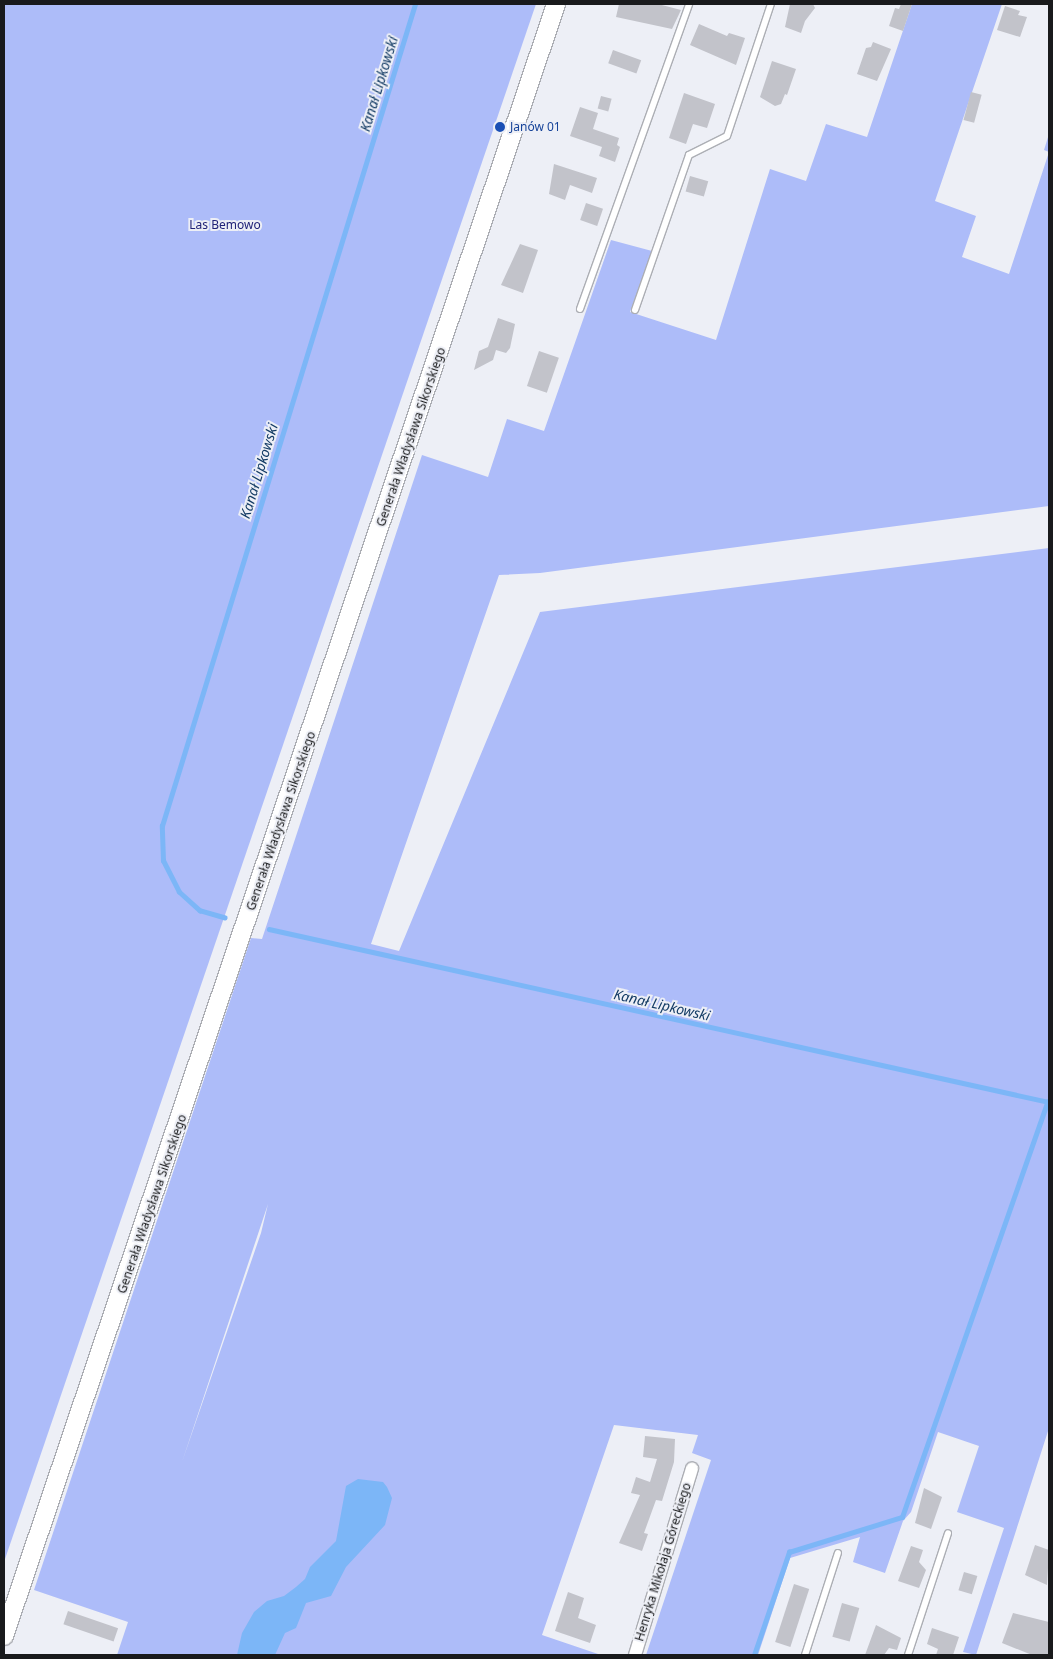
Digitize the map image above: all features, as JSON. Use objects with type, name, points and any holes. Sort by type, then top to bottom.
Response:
[{"type":"main road","name":"Generała Władysława Sikorskiego","points":[[4,1636],[556,4]]},
{"type":"street","name":"Henryka Mikołaja Góreckiego","points":[[635,1655],[692,1468]]},
{"type":"lane","points":[[580,309],[689,4]]},
{"type":"lane","points":[[636,310],[689,155],[727,136],[771,4]]},
{"type":"lane","points":[[908,1655],[948,1533]]},
{"type":"lane","points":[[805,1655],[838,1553]]},
{"type":"green space","name":"Las Bemowo","points":[[4,4],[536,4],[4,1562]]},
{"type":"green space","points":[[912,4],[1002,4],[935,201],[976,216],[962,257],[1009,274],[1049,152],[1049,506],[540,573],[499,575],[371,944],[399,951],[540,612],[1049,548],[1049,1428],[976,1655],[963,1652],[1004,1528],[957,1512],[979,1446],[938,1432],[911,1512],[903,1521],[885,1573],[853,1562],[860,1537],[790,1558],[758,1655],[646,1655],[711,1460],[692,1453],[698,1435],[614,1425],[542,1635],[601,1655],[117,1655],[128,1622],[34,1590],[251,938],[262,939],[422,455],[488,477],[507,419],[544,431],[611,240],[652,251],[630,312],[716,340],[770,169],[806,181],[826,124],[867,137]],"holes":[[[268,1204],[261,1233],[182,1462]]]},
{"type":"green space","points":[[1049,134],[1049,152],[1044,150]]},
{"type":"shaded area","points":[[358,1479],[383,1482],[387,1487],[392,1498],[385,1525],[346,1567],[331,1596],[306,1603],[296,1628],[285,1633],[275,1655],[237,1655],[242,1633],[254,1612],[267,1601],[284,1596],[296,1587],[305,1579],[310,1567],[336,1541],[346,1486]]},
{"type":"building","points":[[619,4],[658,4],[681,10],[672,29],[616,17]]},
{"type":"building","points":[[790,4],[813,4],[815,8],[805,21],[801,33],[785,27]]},
{"type":"building","points":[[901,4],[912,4],[903,31],[889,26],[895,8],[899,9]]},
{"type":"building","points":[[1005,6],[1020,11],[1018,15],[1027,17],[1020,37],[997,30]]},
{"type":"building","points":[[699,24],[727,36],[729,33],[745,38],[736,65],[690,45]]},
{"type":"building","points":[[873,42],[891,49],[877,81],[857,74],[866,48],[871,47]]},
{"type":"building","points":[[613,50],[641,60],[636,73],[608,63]]},
{"type":"building","points":[[772,61],[796,69],[787,95],[785,94],[781,104],[775,106],[760,97]]},
{"type":"building","points":[[971,92],[982,95],[974,123],[963,120]]},
{"type":"building","points":[[684,93],[715,104],[707,128],[693,124],[686,144],[669,138]]},
{"type":"building","points":[[601,96],[612,99],[608,111],[598,109]]},
{"type":"building","points":[[580,107],[598,113],[593,129],[619,138],[617,145],[620,147],[615,162],[599,156],[602,147],[570,136]]},
{"type":"building","points":[[554,164],[597,178],[592,193],[570,185],[565,200],[549,194]]},
{"type":"building","points":[[690,176],[708,181],[704,197],[686,191]]},
{"type":"building","points":[[586,203],[603,209],[597,226],[580,220]]},
{"type":"building","points":[[520,244],[538,250],[523,293],[501,285]]},
{"type":"building","points":[[498,318],[515,324],[510,348],[506,353],[496,350],[493,360],[474,370],[479,351],[488,347]]},
{"type":"building","points":[[539,351],[559,358],[547,393],[527,386]]},
{"type":"building","points":[[645,1436],[675,1439],[674,1462],[662,1501],[656,1500],[644,1533],[648,1534],[642,1551],[619,1543],[640,1495],[631,1493],[636,1477],[650,1482],[657,1459],[643,1457]]},
{"type":"building","points":[[924,1488],[942,1497],[931,1529],[915,1523]]},
{"type":"building","points":[[1035,1545],[1049,1550],[1047,1585],[1025,1575]]},
{"type":"building","points":[[911,1546],[923,1550],[919,1562],[926,1570],[919,1588],[898,1581]]},
{"type":"building","points":[[964,1572],[977,1576],[972,1594],[958,1590]]},
{"type":"building","points":[[794,1584],[809,1589],[790,1647],[775,1642]]},
{"type":"building","points":[[568,1592],[584,1598],[578,1618],[596,1625],[590,1643],[555,1631]]},
{"type":"building","points":[[842,1603],[859,1608],[850,1642],[832,1637]]},
{"type":"building","points":[[68,1611],[118,1628],[114,1641],[63,1624]]},
{"type":"building","points":[[1013,1613],[1049,1622],[1048,1655],[1032,1655],[1002,1643]]},
{"type":"building","points":[[876,1625],[901,1638],[897,1650],[889,1648],[884,1655],[865,1655]]},
{"type":"building","points":[[932,1628],[959,1637],[953,1655],[936,1655],[938,1649],[927,1644]]},
{"type":"waterway","name":"Kanał Lipkowski","points":[[225,918],[200,911],[179,892],[163,861],[162,826],[415,4]]},
{"type":"waterway","name":"Kanał Lipkowski","points":[[269,929],[1049,1102]]},
{"type":"waterway","points":[[754,1655],[789,1552],[902,1517],[1047,1102]]},
{"type":"place","name":"Janów 01","points":[[500,127]]}]
